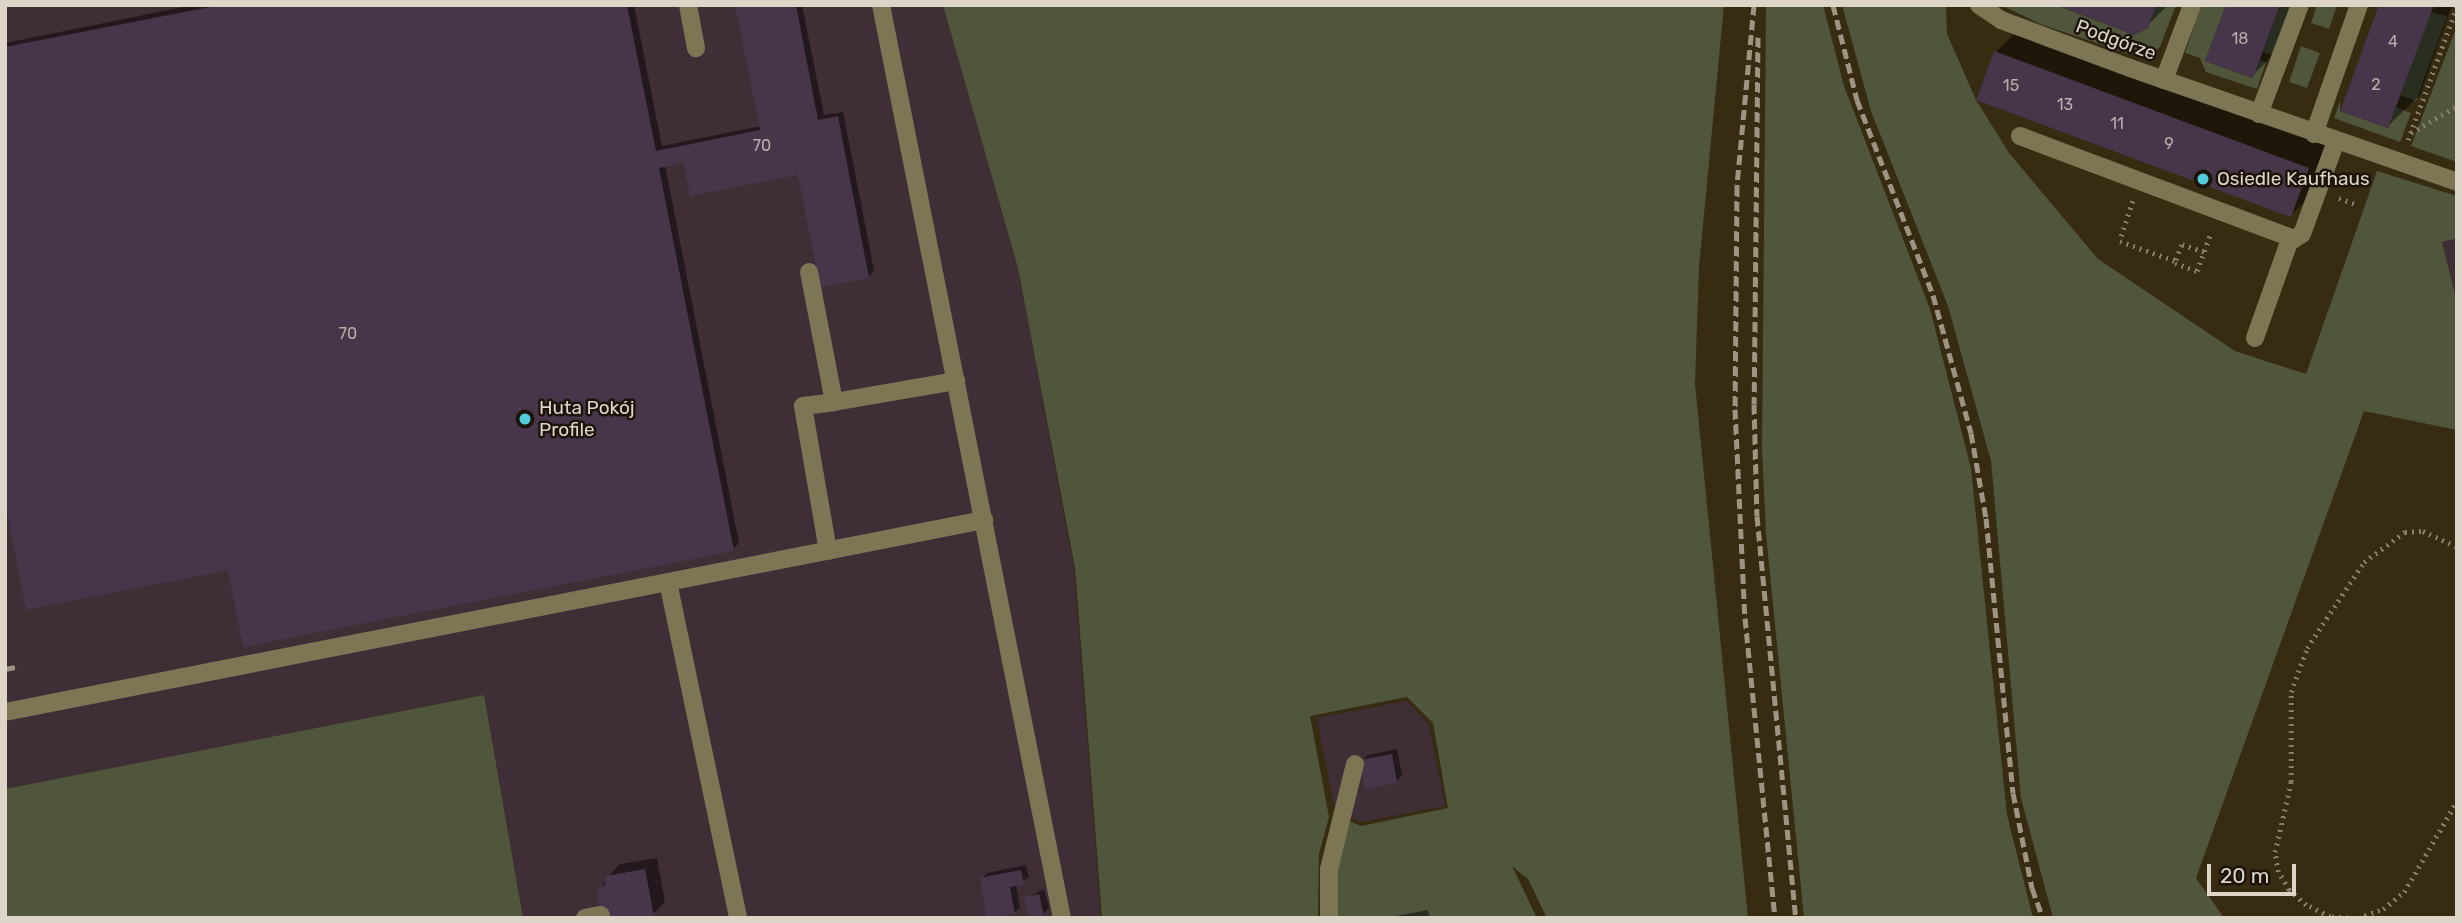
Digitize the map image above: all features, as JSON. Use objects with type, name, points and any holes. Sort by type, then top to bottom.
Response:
[{"type":"street","points":[[688,5],[696,48]]},
{"type":"street","points":[[881,5],[1060,910]]},
{"type":"street","name":"Podgórze","points":[[1979,5],[2001,20],[2314,134],[2457,182]]},
{"type":"street","name":"Podgórze","points":[[2164,80],[2192,5]]},
{"type":"street","points":[[2259,114],[2300,5]]},
{"type":"street","points":[[2314,134],[2359,5]]},
{"type":"street","points":[[2020,136],[2290,239],[2302,234],[2336,141]]},
{"type":"street","points":[[2255,338],[2290,239]]},
{"type":"street","points":[[809,272],[834,402]]},
{"type":"street","points":[[828,551],[803,406],[956,381]]},
{"type":"street","points":[[5,712],[984,520]]},
{"type":"street","points":[[668,582],[738,918]]},
{"type":"street","points":[[1329,918],[1329,869],[1355,764]]},
{"type":"path","points":[[2400,163],[2457,6]]},
{"type":"path","points":[[2411,133],[2457,106]]},
{"type":"path","points":[[2140,183],[2120,241],[2197,271],[2218,212]]},
{"type":"path","points":[[2175,261],[2182,244],[2204,252]]},
{"type":"path","points":[[2348,918],[2330,916],[2306,905],[2289,890],[2278,872],[2276,852],[2291,782],[2291,692],[2308,648],[2364,562],[2404,532],[2423,531],[2457,547]]},
{"type":"path","points":[[2358,918],[2383,909],[2404,892],[2457,800]]},
{"type":"shaded area","name":"Huta Pokój Profile","points":[[5,5],[943,5],[1018,268],[1074,569],[1101,918],[523,918],[484,695],[5,789]]},
{"type":"shaded area","points":[[2457,238],[2457,302],[2442,241]]},
{"type":"shaded area","points":[[1407,701],[1429,725],[1445,806],[1360,822],[1335,810],[1317,718]]},
{"type":"green space","points":[[943,5],[1724,5],[1699,267],[1695,384],[1748,918],[1547,918],[1528,879],[1512,866],[1537,918],[1335,918],[1334,869],[1349,821],[1361,826],[1448,808],[1433,723],[1407,697],[1310,716],[1329,817],[1319,854],[1318,918],[1102,918],[1075,568],[1018,268]]},
{"type":"green space","points":[[1766,5],[1823,5],[1844,86],[1930,309],[1971,468],[2007,815],[2033,918],[1804,918],[1766,534],[1762,450]]},
{"type":"green space","points":[[1842,5],[1946,5],[1947,34],[1976,100],[2009,153],[2098,259],[2235,351],[2306,374],[2377,171],[2457,196],[2457,238],[2442,242],[2457,302],[2457,430],[2364,411],[2196,878],[2224,918],[2053,918],[2021,798],[1991,461],[1948,306],[1871,111]]},
{"type":"green space","points":[[2001,5],[2056,5],[2134,35],[2148,28],[2156,5],[2176,5],[2160,47],[2149,56],[2129,54],[2040,24]]},
{"type":"green space","points":[[2201,5],[2226,5],[2205,61],[2252,78],[2260,60],[2266,62],[2257,89],[2206,72],[2200,58],[2185,53]]},
{"type":"green space","points":[[2280,5],[2294,5],[2278,57],[2263,52]]},
{"type":"green space","points":[[2317,5],[2337,5],[2329,29],[2311,23]]},
{"type":"green space","points":[[2431,12],[2447,16],[2416,101],[2400,95]]},
{"type":"green space","points":[[2457,26],[2457,162],[2411,146]]},
{"type":"green space","points":[[2301,46],[2320,53],[2307,88],[2289,82]]},
{"type":"green space","points":[[2340,101],[2340,111],[2388,128],[2396,107],[2411,113],[2400,142],[2334,118]]},
{"type":"green space","points":[[484,695],[523,918],[5,918],[5,789]]},
{"type":"building","points":[[220,5],[627,5],[656,151],[760,130],[735,5],[796,5],[818,120],[838,116],[869,278],[820,287],[798,175],[690,196],[684,163],[659,168],[734,551],[243,647],[228,570],[26,610],[5,501],[5,47]]},
{"type":"building","points":[[2057,5],[2156,5],[2148,28],[2134,35]]},
{"type":"building","points":[[2226,5],[2280,5],[2253,78],[2205,61]]},
{"type":"building","points":[[2379,5],[2434,5],[2388,128],[2340,111]]},
{"type":"building","points":[[1994,51],[2309,168],[2291,217],[1976,100]]},
{"type":"building","points":[[1392,754],[1397,783],[1365,789],[1360,760]]},
{"type":"building","points":[[645,869],[654,916],[601,918],[597,890],[605,885],[606,876]]},
{"type":"building","points":[[1021,870],[1024,885],[1010,887],[1015,914],[987,918],[980,878]]},
{"type":"building","points":[[1039,894],[1044,916],[1029,918],[1024,897]]},
{"type":"railway","points":[[1754,5],[1737,186],[1735,409],[1745,618],[1775,918]]},
{"type":"railway","points":[[1833,5],[1857,100],[1933,295],[1971,433],[1986,518],[2013,793],[2032,888],[2043,918]]},
{"type":"railway","points":[[1758,37],[1754,404],[1757,516],[1796,918]]},
{"type":"railway","points":[[5,669],[20,666]]},
{"type":"place","name":"Osiedle Kaufhaus","points":[[2203,179]]},
{"type":"place","name":"Huta Pokój Profile","points":[[525,419]]}]
